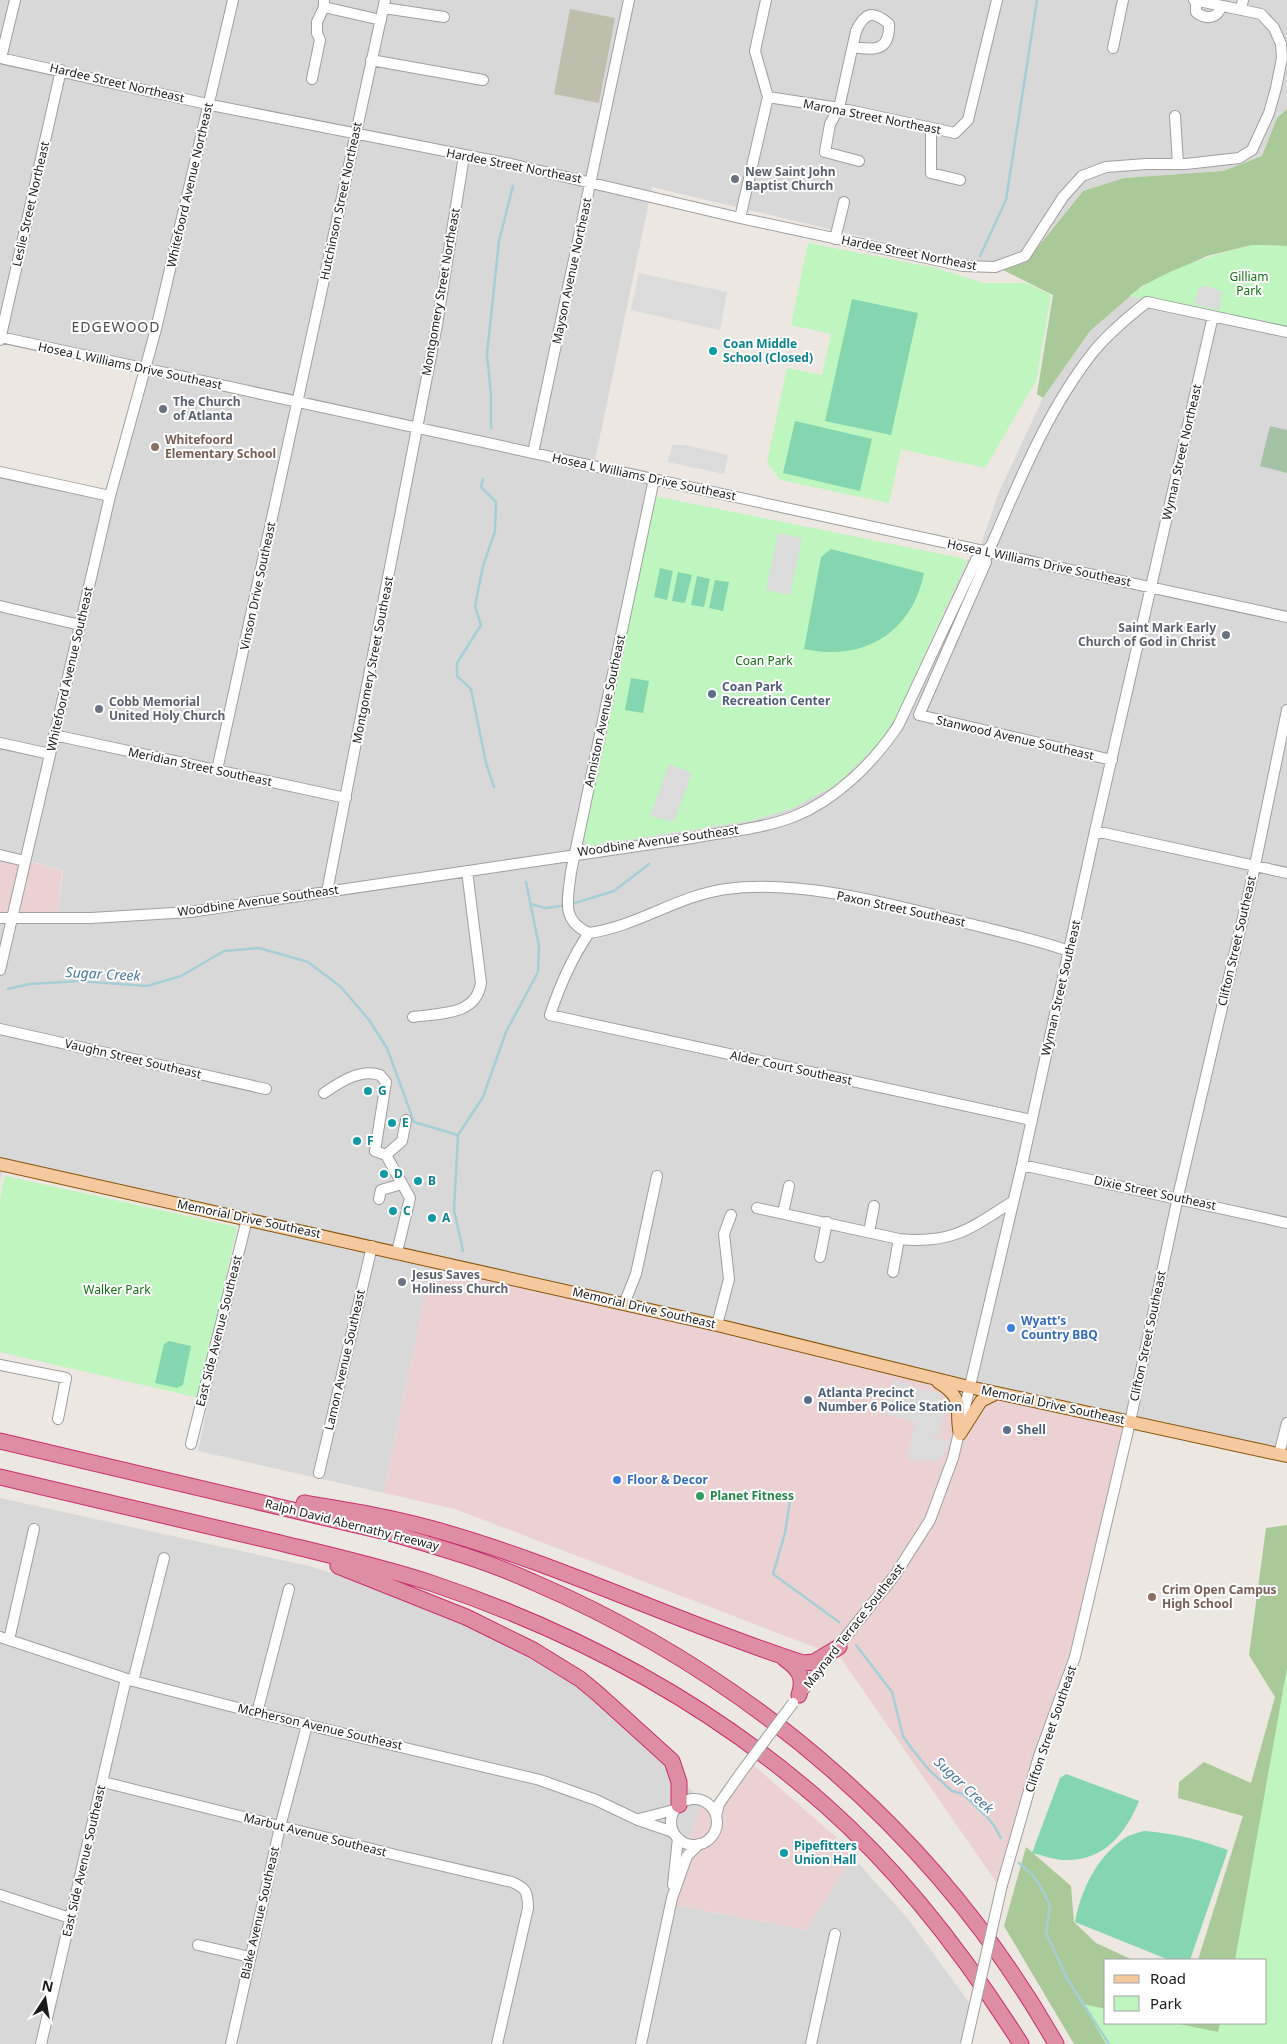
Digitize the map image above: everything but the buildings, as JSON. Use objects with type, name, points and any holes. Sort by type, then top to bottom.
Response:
[{"type":"highway","name":"Ralph David Abernathy Freeway","points":[[0,1441],[390,1533],[498,1567],[576,1600],[642,1634],[696,1667],[819,1758],[864,1797],[901,1834],[958,1898],[1004,1959],[1056,2044]]},
{"type":"highway","points":[[0,1477],[256,1537],[426,1582],[515,1614],[639,1673],[706,1715],[779,1767],[826,1806],[871,1850],[925,1910],[958,1951],[1021,2044]]},
{"type":"highway","points":[[195,1487],[372,1514],[434,1529],[538,1563],[780,1656],[803,1663],[814,1662],[839,1647]]},
{"type":"highway","points":[[256,1537],[429,1600],[504,1635],[560,1666],[598,1693],[672,1761],[679,1782],[677,1807]]},
{"type":"highway","points":[[780,1656],[794,1666],[802,1678],[803,1685],[796,1699]]},
{"type":"main road","name":"Memorial Drive Southeast","points":[[0,1164],[717,1325],[969,1387],[1283,1455]]},
{"type":"main road","points":[[929,1377],[955,1396],[960,1412],[960,1434]]},
{"type":"main road","points":[[960,1434],[981,1401],[997,1393]]},
{"type":"street","points":[[0,58],[15,0]]},
{"type":"street","name":"Whitefoord Avenue Northeast","points":[[146,369],[233,0]]},
{"type":"street","name":"Mayson Avenue Northeast","points":[[533,453],[630,0]]},
{"type":"street","points":[[740,218],[768,97],[755,51],[766,0]]},
{"type":"street","name":"Marona Street Northeast","points":[[768,97],[839,108],[955,133],[968,120],[997,0]]},
{"type":"street","points":[[1113,48],[1123,0]]},
{"type":"street","points":[[1175,116],[1178,164],[1239,158],[1252,150],[1269,113],[1282,58],[1281,44],[1274,28],[1260,14],[1242,5],[1221,6],[1195,0]]},
{"type":"street","points":[[312,79],[320,40],[317,34],[317,22],[324,4],[381,20]]},
{"type":"street","points":[[384,4],[444,17]]},
{"type":"street","name":"Hutchinson Street Northeast","points":[[298,402],[384,4]]},
{"type":"street","points":[[853,47],[839,108],[830,124],[825,152],[859,161]]},
{"type":"street","name":"Hardee Street Northeast","points":[[0,58],[209,104],[511,164],[740,218],[964,266],[995,267],[1025,256],[1063,197],[1082,176],[1106,168],[1146,164],[1178,164]]},
{"type":"street","points":[[371,60],[483,80]]},
{"type":"street","name":"Leslie Street Northeast","points":[[0,338],[61,70]]},
{"type":"street","points":[[932,129],[931,173],[960,180]]},
{"type":"street","name":"Montgomery Street Northeast","points":[[417,428],[437,326],[464,156]]},
{"type":"street","points":[[835,239],[844,202]]},
{"type":"street","name":"Woodbine Avenue Southeast","points":[[0,918],[91,918],[190,912],[467,872],[765,825],[794,816],[823,800],[860,773],[884,747],[907,712],[976,560],[991,546],[1044,428],[1068,386],[1095,350],[1146,302],[1213,316]]},
{"type":"street","points":[[1213,316],[1287,332]]},
{"type":"street","name":"Wyman Street Northeast","points":[[1152,588],[1213,316]]},
{"type":"street","name":"Hosea L Williams Drive Southeast","points":[[0,338],[1287,617]]},
{"type":"street","name":"Whitefoord Avenue Southeast","points":[[0,970],[110,496],[146,369]]},
{"type":"street","name":"Vinson Drive Southeast","points":[[217,770],[298,402]]},
{"type":"street","name":"Montgomery Street Southeast","points":[[327,892],[417,428]]},
{"type":"street","points":[[0,472],[110,496]]},
{"type":"street","name":"Anniston Avenue Southeast","points":[[589,933],[575,925],[568,909],[574,854],[654,480]]},
{"type":"street","name":"Stanwood Avenue Southeast","points":[[984,551],[986,562],[918,715],[1112,760]]},
{"type":"street","name":"Wyman Street Southeast","points":[[969,1387],[1022,1164],[1152,588]]},
{"type":"street","points":[[0,606],[80,625]]},
{"type":"street","name":"Clifton Street Southeast","points":[[966,2044],[1002,1885],[1039,1756],[1075,1657],[1255,866],[1287,710]]},
{"type":"street","name":"Meridian Street Southeast","points":[[54,735],[346,798]]},
{"type":"street","points":[[0,743],[50,754]]},
{"type":"street","points":[[1096,831],[1287,873]]},
{"type":"street","points":[[0,855],[25,861]]},
{"type":"street","points":[[413,1017],[465,1008],[473,1003],[480,990],[481,983],[467,872]]},
{"type":"street","name":"Paxon Street Southeast","points":[[589,933],[623,926],[674,903],[709,892],[749,887],[839,895],[887,904],[1069,951]]},
{"type":"street","name":"Alder Court Southeast","points":[[589,933],[576,953],[558,989],[550,1015],[1031,1120]]},
{"type":"street","name":"Vaughn Street Southeast","points":[[0,1029],[266,1089]]},
{"type":"street","points":[[324,1093],[343,1081],[365,1073],[380,1075],[386,1082],[374,1151],[386,1155],[410,1198],[397,1252]]},
{"type":"street","points":[[386,1155],[402,1141],[406,1120]]},
{"type":"street","name":"Dixie Street Southeast","points":[[1022,1164],[1287,1222]]},
{"type":"street","points":[[624,1304],[636,1274],[657,1176]]},
{"type":"street","points":[[379,1199],[381,1190],[402,1184]]},
{"type":"street","points":[[783,1213],[789,1186]]},
{"type":"street","points":[[756,1208],[899,1239],[934,1240],[969,1230],[1012,1202]]},
{"type":"street","points":[[869,1232],[874,1206]]},
{"type":"street","points":[[717,1325],[729,1279],[724,1234],[731,1215]]},
{"type":"street","name":"East Side Avenue Southeast","points":[[191,1444],[247,1219]]},
{"type":"street","points":[[820,1257],[827,1222]]},
{"type":"street","points":[[893,1272],[899,1239]]},
{"type":"street","name":"Lamon Avenue Southeast","points":[[319,1473],[372,1246]]},
{"type":"street","points":[[0,1365],[66,1378],[58,1419]]},
{"type":"street","name":"Maynard Terrace Southeast","points":[[716,1816],[719,1804],[726,1792],[796,1699],[895,1575],[930,1520],[948,1476],[960,1434],[969,1387]]},
{"type":"street","points":[[1283,1455],[1287,1423]]},
{"type":"street","points":[[5,1639],[34,1529]]},
{"type":"street","name":"East Side Avenue Southeast","points":[[41,2044],[102,1782],[164,1558]]},
{"type":"street","points":[[257,1713],[290,1589]]},
{"type":"street","name":"McPherson Avenue Southeast","points":[[5,1639],[130,1680],[257,1713],[540,1780],[596,1800],[676,1835]]},
{"type":"street","name":"Blake Avenue Southeast","points":[[231,2044],[280,1827],[307,1725]]},
{"type":"street","name":"Marbut Avenue Southeast","points":[[102,1782],[280,1827],[512,1882],[527,1891],[528,1908],[497,2044]]},
{"type":"street","points":[[638,1820],[677,1807],[693,1799],[701,1800],[726,1792]]},
{"type":"street","points":[[640,2044],[672,1898],[687,1856],[699,1844],[712,1837],[715,1830],[716,1816],[713,1809],[701,1800]]},
{"type":"street","points":[[677,1807],[671,1825],[676,1835],[684,1843],[699,1844]]},
{"type":"street","points":[[672,1898],[676,1835]]},
{"type":"street","points":[[0,1895],[70,1918]]},
{"type":"street","points":[[812,2044],[835,1934]]},
{"type":"street","points":[[198,1945],[250,1957]]},
{"type":"shaded area","points":[[0,0],[1287,0],[1287,109],[1277,118],[1262,156],[1223,171],[1124,178],[1083,191],[1026,262],[1003,270],[652,187],[595,460],[653,472],[654,496],[583,838],[589,846],[754,820],[793,808],[837,784],[910,689],[967,561],[980,547],[999,492],[1043,398],[1090,331],[1129,296],[1287,330],[1287,1452],[432,1261],[384,1493],[198,1451],[247,1219],[3,1167],[0,1181],[0,917],[57,920],[63,870],[0,853],[0,470],[112,493],[143,363],[0,336]]},
{"type":"shaded area","points":[[570,9],[615,18],[599,103],[554,94]]},
{"type":"shaded area","points":[[639,273],[727,292],[720,330],[631,310]]},
{"type":"shaded area","points":[[1208,286],[1222,292],[1219,310],[1194,304],[1199,287]]},
{"type":"shaded area","points":[[672,445],[686,445],[728,455],[724,474],[668,462]]},
{"type":"shaded area","points":[[778,533],[802,538],[790,595],[766,590]]},
{"type":"shaded area","points":[[669,764],[692,773],[674,822],[650,816]]},
{"type":"shaded area","points":[[0,854],[62,870],[57,921],[0,917]]},
{"type":"shaded area","points":[[432,1260],[1132,1418],[1068,1676],[1003,1892],[840,1657],[455,1509],[384,1493]]},
{"type":"shaded area","points":[[894,1380],[910,1383],[908,1393],[911,1387],[941,1393],[939,1404],[946,1406],[939,1436],[931,1436],[933,1438],[949,1440],[944,1456],[942,1455],[939,1461],[907,1460],[915,1422],[884,1414]]},
{"type":"shaded area","points":[[0,1498],[309,1566],[345,1577],[481,1630],[560,1671],[630,1730],[702,1801],[670,1904],[806,1930],[853,1857],[908,1919],[977,2013],[969,2044],[0,2044]]},
{"type":"shaded area","points":[[750,1762],[836,1837],[853,1857],[806,1930],[670,1904],[702,1801],[712,1811]]},
{"type":"green space","points":[[1287,109],[1287,246],[1252,245],[1207,256],[1142,286],[1090,331],[1043,398],[1037,394],[1053,295],[1003,270],[1026,262],[1083,191],[1124,178],[1223,171],[1262,156],[1277,118]]},
{"type":"green space","points":[[808,243],[936,268],[983,283],[1026,283],[1051,295],[1036,381],[985,468],[901,449],[889,503],[780,480],[767,462],[787,368],[822,375],[831,334],[791,325]]},
{"type":"green space","name":"Gilliam Park","points":[[1252,245],[1287,246],[1287,330],[1129,296],[1157,278],[1188,264]]},
{"type":"green space","points":[[852,299],[918,313],[891,435],[825,421]]},
{"type":"green space","points":[[795,421],[872,439],[860,491],[783,473]]},
{"type":"green space","points":[[1270,426],[1287,430],[1287,473],[1260,466]]},
{"type":"green space","name":"Coan Park","points":[[654,496],[961,558],[967,561],[896,717],[879,743],[837,784],[793,808],[754,820],[588,846],[583,838]]},
{"type":"green space","points":[[831,549],[924,573],[918,594],[908,612],[896,627],[881,639],[864,647],[846,651],[825,652],[804,649],[821,557]]},
{"type":"green space","points":[[660,568],[673,571],[667,600],[654,597]]},
{"type":"green space","points":[[678,572],[692,575],[685,603],[672,601]]},
{"type":"green space","points":[[697,576],[710,579],[704,607],[691,605]]},
{"type":"green space","points":[[715,580],[729,582],[723,611],[709,608]]},
{"type":"green space","points":[[631,678],[649,681],[643,713],[625,710]]},
{"type":"green space","name":"Walker Park","points":[[5,1176],[237,1227],[199,1398],[0,1352],[0,1200]]},
{"type":"green space","points":[[169,1341],[191,1346],[183,1385],[177,1388],[155,1383],[164,1344]]},
{"type":"green space","points":[[1287,1525],[1287,1847],[1266,1959],[1198,1959],[1243,1816],[1178,1798],[1179,1782],[1204,1762],[1251,1783],[1275,1697],[1249,1655],[1266,1528]]},
{"type":"green space","points":[[1287,1668],[1287,2044],[1106,2044],[1083,2004],[1104,2009],[1104,2024],[1180,2024],[1218,2032],[1220,2024],[1267,2024],[1267,1959],[1235,1959]]},
{"type":"green space","points":[[1066,1774],[1139,1801],[1127,1825],[1111,1844],[1089,1856],[1062,1860],[1032,1853],[1060,1778]]},
{"type":"green space","points":[[1144,1831],[1166,1833],[1228,1850],[1190,1959],[1167,1959],[1075,1922],[1081,1898],[1097,1866],[1113,1848],[1130,1835]]},
{"type":"green space","points":[[1026,1847],[1071,1886],[1074,1922],[1096,1943],[1131,1959],[1104,1959],[1104,2024],[1266,2024],[1261,2044],[1074,2044],[1004,1926]]},
{"type":"waterway","points":[[980,256],[1006,200],[1037,0]]},
{"type":"waterway","points":[[491,428],[491,395],[487,354],[499,241],[513,186]]},
{"type":"waterway","points":[[483,479],[481,487],[496,502],[495,531],[483,566],[475,606],[481,625],[457,663],[457,676],[471,689],[486,763],[494,787]]},
{"type":"waterway","points":[[575,903],[614,891],[649,864]]},
{"type":"waterway","points":[[463,1251],[454,1210],[458,1135],[483,1097],[506,1032],[538,972],[539,946],[526,882]]},
{"type":"waterway","points":[[531,904],[545,908],[561,906]]},
{"type":"waterway","name":"Sugar Creek","points":[[8,989],[30,984],[79,981],[147,986],[181,976],[224,951],[259,948],[308,962],[341,987],[369,1020],[387,1048],[414,1122],[458,1135]]},
{"type":"waterway","name":"Sugar Creek","points":[[791,1494],[785,1533],[773,1574],[839,1622]]},
{"type":"waterway","name":"Sugar Creek","points":[[856,1645],[892,1692],[903,1736],[912,1749],[930,1771],[952,1791],[963,1794],[985,1815],[1001,1838]]},
{"type":"waterway","name":"Sugar Creek","points":[[1019,1863],[1033,1875],[1043,1891],[1050,1906],[1046,1933],[1068,1980],[1109,2044]]},
{"type":"place","name":"New Saint John Baptist Church","points":[[735,179]]},
{"type":"place","name":"Coan Middle School (Closed)","points":[[713,351]]},
{"type":"place","name":"The Church of Atlanta","points":[[163,409]]},
{"type":"place","name":"Whitefoord Elementary School","points":[[155,447]]},
{"type":"place","name":"Saint Mark Early Church of God in Christ","points":[[1226,635]]},
{"type":"place","name":"Coan Park Recreation Center","points":[[712,694]]},
{"type":"place","name":"Cobb Memorial United Holy Church","points":[[99,709]]},
{"type":"place","name":"G","points":[[368,1091]]},
{"type":"place","name":"E","points":[[392,1123]]},
{"type":"place","name":"F","points":[[357,1141]]},
{"type":"place","name":"D","points":[[384,1174]]},
{"type":"place","name":"B","points":[[418,1181]]},
{"type":"place","name":"C","points":[[393,1211]]},
{"type":"place","name":"A","points":[[432,1218]]},
{"type":"place","name":"Jesus Saves Holiness Church","points":[[402,1282]]},
{"type":"place","name":"Wyatt's Country BBQ","points":[[1011,1328]]},
{"type":"place","name":"Atlanta Precinct Number 6 Police Station","points":[[808,1400]]},
{"type":"place","name":"Shell","points":[[1007,1430]]},
{"type":"place","name":"Floor & Decor","points":[[617,1480]]},
{"type":"place","name":"Planet Fitness","points":[[700,1496]]},
{"type":"place","name":"Crim Open Campus High School","points":[[1152,1597]]},
{"type":"place","name":"Pipefitters Union Hall","points":[[784,1853]]},
{"type":"district","name":"EDGEWOOD","points":[[116,327]]}]
